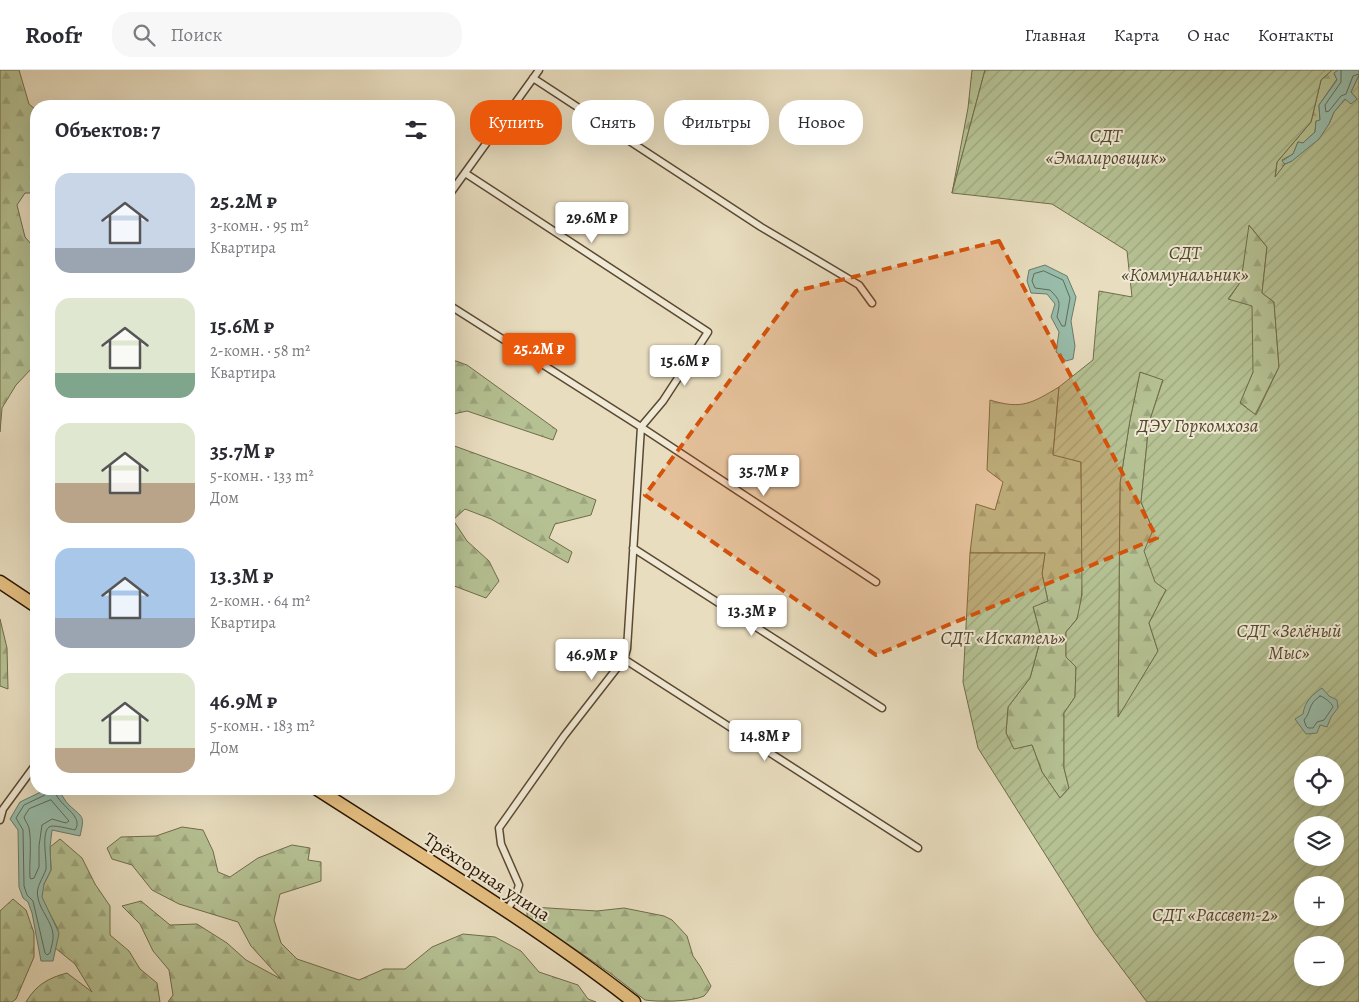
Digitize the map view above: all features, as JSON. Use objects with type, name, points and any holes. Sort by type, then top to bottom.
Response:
[{"type":"highway","points":[[0,582],[30,602]]},
{"type":"highway","name":"Трёхгорная улица","points":[[326,795],[506,911],[586,966],[634,1002]]},
{"type":"street","points":[[455,187],[539,70]]},
{"type":"street","points":[[533,78],[761,227],[859,285],[872,304]]},
{"type":"street","points":[[466,173],[708,332],[663,401],[641,427],[627,649],[624,659],[564,736],[500,828],[500,841],[519,885],[515,898],[506,911]]},
{"type":"street","points":[[455,309],[641,427],[876,582]]},
{"type":"street","points":[[634,548],[882,708]]},
{"type":"street","points":[[624,659],[918,848]]},
{"type":"street","points":[[0,820],[3,809],[30,772]]},
{"type":"highlighted area","points":[[999,241],[1157,538],[876,655],[645,495],[796,291]]},
{"type":"green space","points":[[0,70],[19,70],[30,105],[30,193],[25,193],[17,205],[25,237],[30,243],[30,370],[16,385],[2,408],[0,432]]},
{"type":"green space","points":[[972,70],[985,70],[952,193],[968,108]]},
{"type":"green space","points":[[985,70],[1332,70],[1321,80],[1311,122],[1277,162],[1275,177],[1285,164],[1292,161],[1329,124],[1334,112],[1345,99],[1357,99],[1351,92],[1359,75],[1359,1002],[1147,1002],[1095,933],[978,748],[963,682],[970,553],[1045,553],[1042,574],[1048,601],[1033,607],[1041,637],[1030,678],[1008,707],[1006,733],[1014,749],[1032,745],[1042,772],[1060,798],[1069,788],[1064,768],[1064,713],[1075,697],[1076,667],[1066,657],[1066,632],[1077,619],[1082,595],[1081,462],[1053,455],[1059,387],[1093,360],[1099,291],[1132,297],[1127,251],[1052,204],[952,193]],"holes":[[[1249,225],[1267,247],[1262,293],[1274,302],[1279,367],[1256,415],[1240,403],[1253,372],[1252,306],[1228,299],[1241,281]],[[1140,372],[1163,380],[1149,423],[1141,502],[1153,530],[1144,551],[1155,582],[1166,590],[1149,623],[1158,651],[1118,717],[1120,483]]]},
{"type":"green space","points":[[1332,70],[1338,70],[1334,74],[1337,79],[1319,105],[1320,121],[1316,121],[1315,132],[1303,143],[1298,142],[1293,154],[1282,160],[1285,164],[1275,178],[1277,162],[1311,122],[1321,80]]},
{"type":"green space","points":[[1248,224],[1267,247],[1262,293],[1274,302],[1279,367],[1255,415],[1240,402],[1253,372],[1228,300],[1241,281]]},
{"type":"green space","points":[[455,361],[467,365],[557,430],[553,440],[467,411],[455,414]]},
{"type":"green space","points":[[1140,372],[1163,379],[1149,423],[1141,502],[1153,530],[1166,590],[1149,623],[1158,651],[1118,718],[1120,483]]},
{"type":"green space","points":[[1059,387],[1053,454],[1081,462],[1083,544],[1080,609],[1076,620],[1066,632],[1066,656],[1076,667],[1075,697],[1064,713],[1064,768],[1069,788],[1060,798],[1042,772],[1032,745],[1014,750],[1006,733],[1008,707],[1030,678],[1041,638],[1033,606],[1048,601],[1042,574],[1045,553],[970,553],[976,504],[995,510],[1003,482],[987,470],[990,400],[1010,404],[1026,403],[1034,401]]},
{"type":"green space","points":[[455,446],[596,500],[591,515],[555,524],[549,538],[572,552],[568,563],[491,519],[465,509],[455,518]]},
{"type":"green space","points":[[455,523],[467,541],[489,561],[499,581],[486,598],[455,586]]},
{"type":"green space","points":[[0,619],[7,648],[8,689],[0,686]]},
{"type":"green space","points":[[182,827],[203,830],[213,851],[218,872],[230,877],[258,858],[292,845],[310,848],[308,860],[321,862],[321,881],[280,894],[274,920],[281,943],[297,959],[359,980],[384,969],[405,969],[432,947],[463,934],[495,937],[521,951],[539,972],[578,985],[588,999],[596,1002],[168,1002],[173,995],[169,970],[153,951],[140,924],[122,906],[141,901],[170,925],[197,924],[227,943],[246,960],[281,979],[251,946],[238,922],[179,904],[152,890],[132,865],[112,859],[107,848],[121,837],[156,836]]},
{"type":"green space","points":[[60,839],[82,858],[95,884],[110,906],[110,935],[129,951],[140,969],[157,983],[160,1002],[26,1002],[43,983],[67,973],[92,992],[75,964],[54,947],[58,929],[39,894],[51,870],[50,847]]},
{"type":"green space","points":[[13,899],[26,910],[34,933],[34,957],[16,999],[12,1002],[0,1002],[0,911]]},
{"type":"green space","points":[[532,907],[597,911],[624,908],[664,916],[672,920],[687,936],[693,956],[711,986],[704,996],[699,998],[675,1001],[645,1000],[610,973],[527,916],[527,910]]},
{"type":"water","points":[[1338,70],[1359,70],[1359,75],[1351,92],[1357,99],[1351,104],[1345,99],[1334,112],[1319,139],[1292,161],[1285,164],[1282,161],[1293,154],[1298,142],[1303,143],[1315,132],[1316,121],[1320,120],[1319,105],[1337,80],[1334,73]]},
{"type":"water","points":[[1045,265],[1067,276],[1076,297],[1071,321],[1075,346],[1073,359],[1066,361],[1056,352],[1059,332],[1051,317],[1055,304],[1047,294],[1031,293],[1027,281],[1029,270]]},
{"type":"water","points":[[1322,688],[1329,696],[1337,700],[1338,708],[1331,717],[1327,727],[1320,725],[1317,733],[1306,734],[1295,719],[1303,714],[1305,705]]},
{"type":"water","points":[[35,795],[62,795],[82,818],[80,836],[52,830],[50,847],[51,870],[44,884],[42,897],[59,933],[53,961],[41,961],[32,913],[19,887],[18,830],[10,819],[20,802]]},
{"type":"park label","name":"СДТ «Эмалировщик»","points":[[1106,147]]},
{"type":"park label","name":"СДТ «Коммунальник»","points":[[1185,264]]},
{"type":"park label","name":"ДЭУ Горкомхоза","points":[[1198,426]]},
{"type":"park label","name":"СДТ «Искатель»","points":[[1003,638]]},
{"type":"park label","name":"СДТ «Зелёный Мыс»","points":[[1289,642]]},
{"type":"park label","name":"СДТ «Рассвет-2»","points":[[1215,915]]}]
